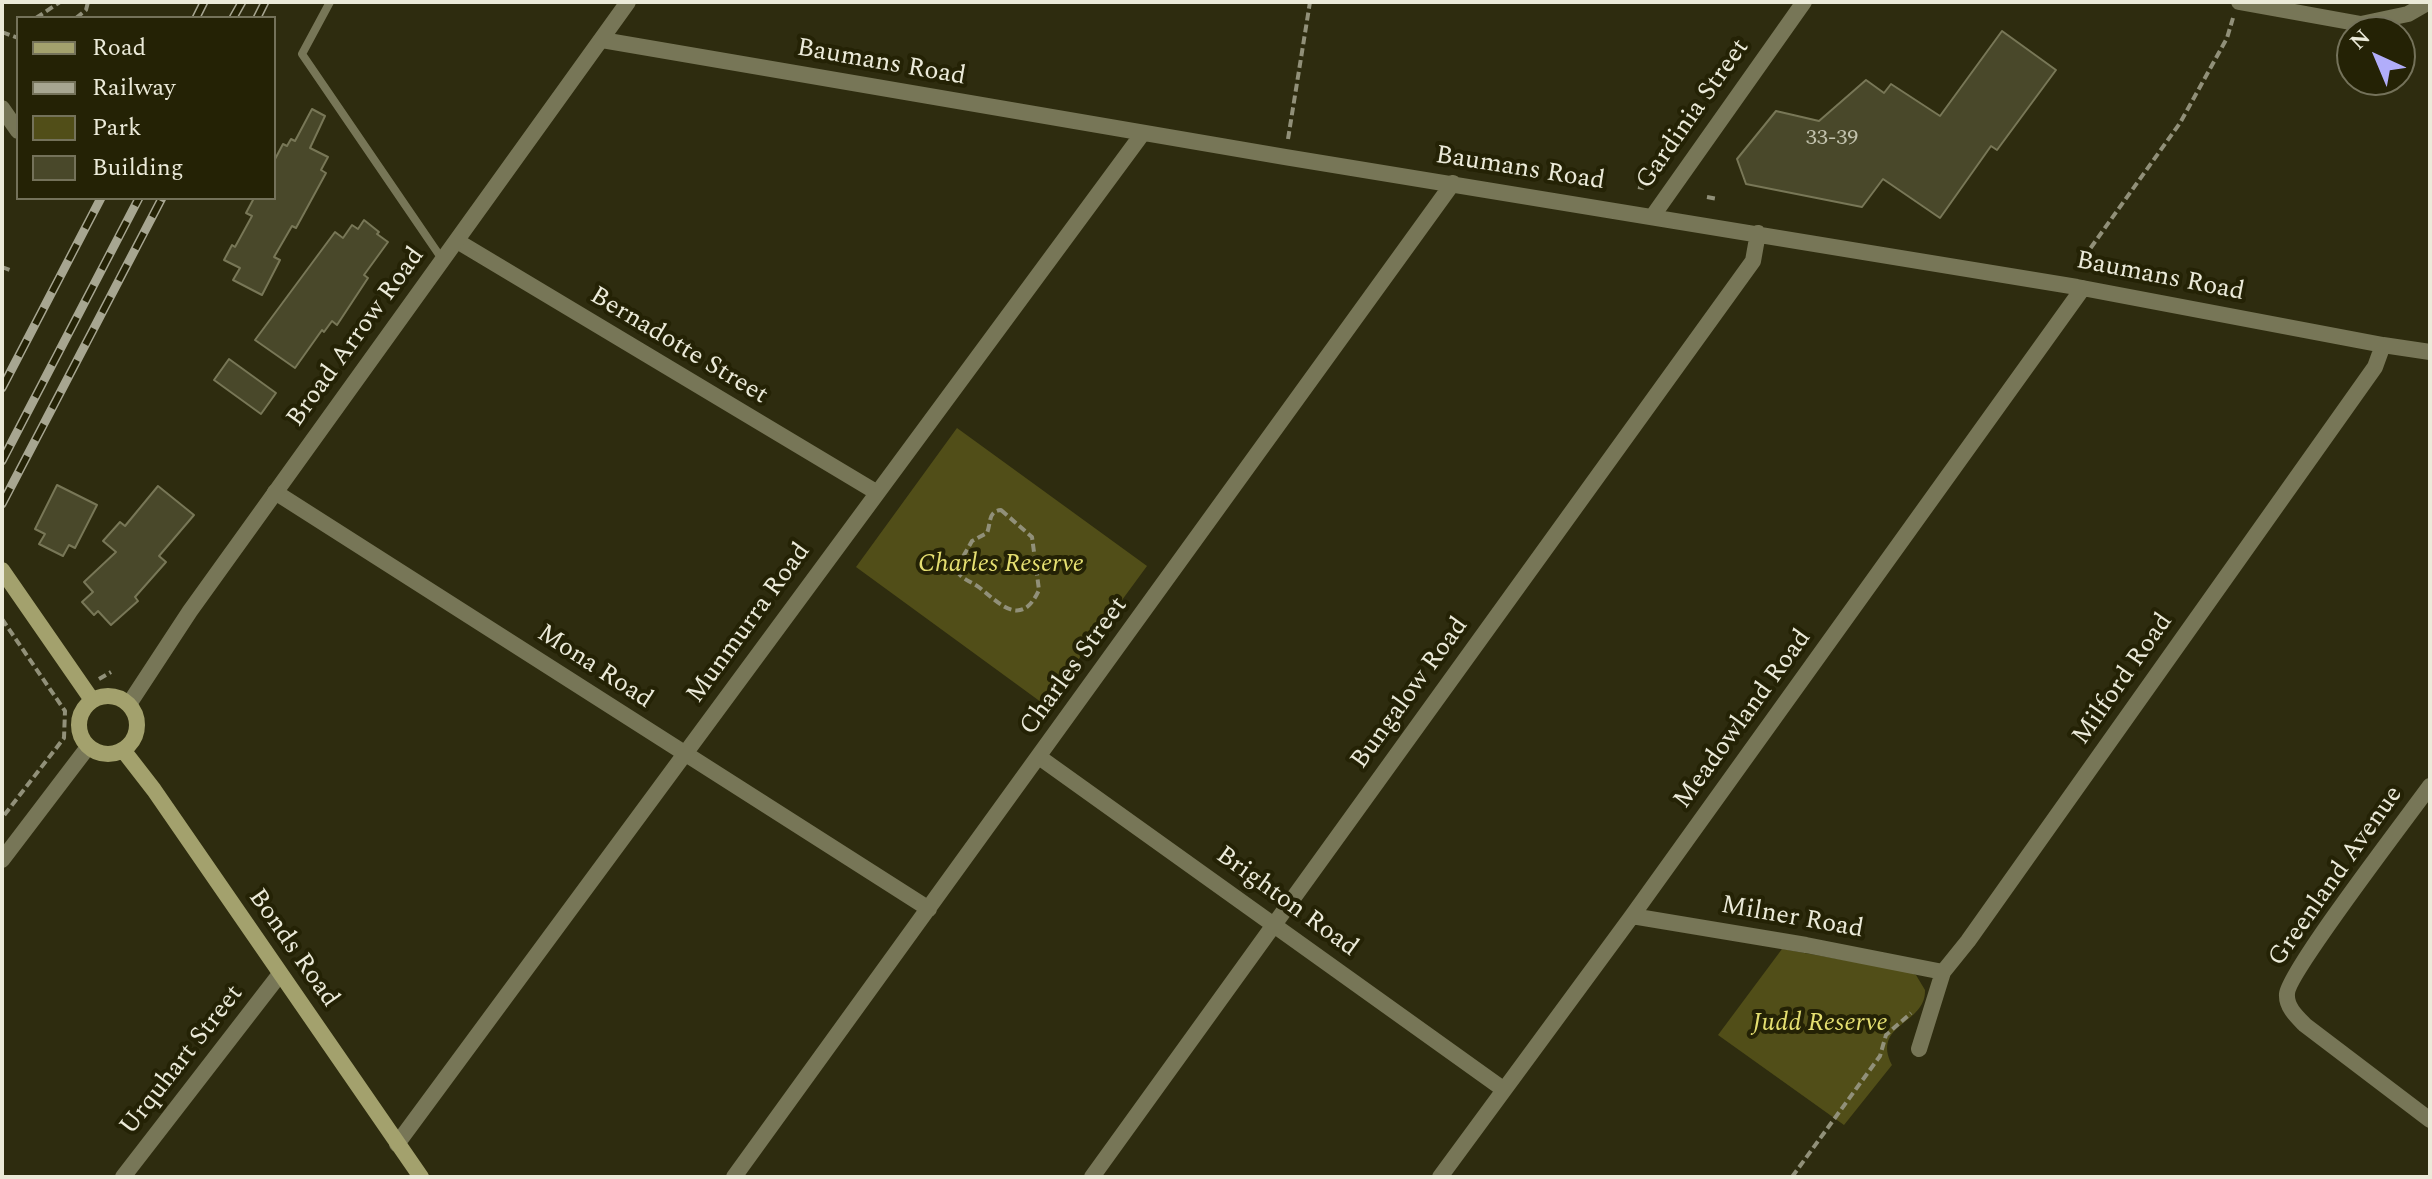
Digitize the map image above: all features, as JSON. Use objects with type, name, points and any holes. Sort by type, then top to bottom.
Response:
[{"type":"main road","points":[[2,570],[92,700]]},
{"type":"main road","points":[[112,695],[121,698],[134,711],[135,737],[123,750],[105,754],[88,747],[79,731],[78,722],[80,713],[92,700],[112,695]]},
{"type":"main road","name":"Bonds Road","points":[[123,750],[154,790],[421,1177]]},
{"type":"street","name":"Broad Arrow Road","points":[[129,704],[190,611],[628,2]]},
{"type":"street","name":"Gardinia Street","points":[[1652,217],[1804,2]]},
{"type":"street","points":[[2239,2],[2361,24],[2408,14],[2429,2]]},
{"type":"street","name":"Baumans Road","points":[[602,40],[1285,157],[1758,233],[2430,352]]},
{"type":"street","points":[[2,108],[16,128]]},
{"type":"street","name":"Munmurra Road","points":[[397,1144],[1143,133]]},
{"type":"street","name":"Charles Street","points":[[734,1177],[1453,183]]},
{"type":"street","name":"Bungalow Road","points":[[1092,1177],[1753,261],[1758,233]]},
{"type":"street","name":"Bernadotte Street","points":[[457,241],[876,492]]},
{"type":"street","name":"Meadowland Road","points":[[1440,1177],[1632,916],[2080,288]]},
{"type":"street","name":"Milford Road","points":[[1919,1049],[1943,972],[2375,367],[2383,345]]},
{"type":"street","name":"Mona Road","points":[[275,492],[929,909]]},
{"type":"street","points":[[2,860],[88,747]]},
{"type":"street","name":"Brighton Road","points":[[1039,757],[1503,1089]]},
{"type":"street","name":"Greenland Avenue","points":[[2430,786],[2307,956],[2286,992],[2293,1012],[2305,1025],[2430,1120]]},
{"type":"street","name":"Milner Road","points":[[1632,916],[1943,972]]},
{"type":"street","name":"Urquhart Street","points":[[123,1177],[280,974]]},
{"type":"lane","points":[[330,2],[302,54],[443,260]]},
{"type":"path","points":[[39,16],[60,2]]},
{"type":"path","points":[[1285,157],[1310,2]]},
{"type":"path","points":[[2080,288],[2082,260],[2180,123],[2227,38],[2239,2]]},
{"type":"path","points":[[1707,197],[1718,199]]},
{"type":"path","points":[[2,267],[10,270]]},
{"type":"path","points":[[1001,510],[1032,537],[1039,590],[1029,606],[1016,610],[997,604],[978,586],[957,573],[958,563],[972,541],[987,533],[989,519],[996,511],[1001,510]]},
{"type":"path","points":[[2,619],[65,711],[64,738],[2,818]]},
{"type":"path","points":[[1792,1177],[1880,1056],[1886,1035],[1914,1010]]},
{"type":"green space","name":"Charles Reserve","points":[[957,428],[1147,566],[1045,705],[856,567]]},
{"type":"green space","name":"Judd Reserve","points":[[1782,949],[1906,971],[1916,975],[1925,990],[1923,1002],[1917,1011],[1888,1040],[1887,1051],[1892,1065],[1844,1125],[1718,1035]]},
{"type":"building","points":[[2002,31],[2056,70],[1997,150],[1991,146],[1940,218],[1883,179],[1862,207],[1746,184],[1737,159],[1776,111],[1819,121],[1866,80],[1884,93],[1891,84],[1940,116]]},
{"type":"building","points":[[312,109],[325,116],[310,148],[328,157],[321,170],[326,173],[296,228],[292,226],[274,257],[280,260],[262,295],[233,280],[240,268],[224,260],[252,216],[246,213],[253,200],[276,200],[276,157],[283,144],[287,146],[291,139],[295,141]]},
{"type":"building","points":[[364,220],[388,242],[364,275],[368,278],[337,325],[332,321],[324,332],[322,330],[295,368],[255,340],[335,232],[343,238],[352,225],[358,229]]},
{"type":"building","points":[[229,359],[276,393],[261,414],[214,380]]},
{"type":"building","points":[[57,485],[97,505],[75,548],[69,545],[63,556],[39,544],[45,534],[35,529]]},
{"type":"building","points":[[158,486],[194,515],[159,556],[166,562],[135,597],[138,601],[111,625],[98,611],[94,615],[82,602],[93,592],[84,582],[116,552],[103,541],[120,522],[125,526]]},
{"type":"railway","points":[[197,16],[204,2]]},
{"type":"railway","points":[[234,16],[242,2]]},
{"type":"railway","points":[[258,16],[265,2]]},
{"type":"railway","points":[[2,388],[100,200]]},
{"type":"railway","points":[[2,461],[138,200]]},
{"type":"railway","points":[[2,504],[161,200]]}]
